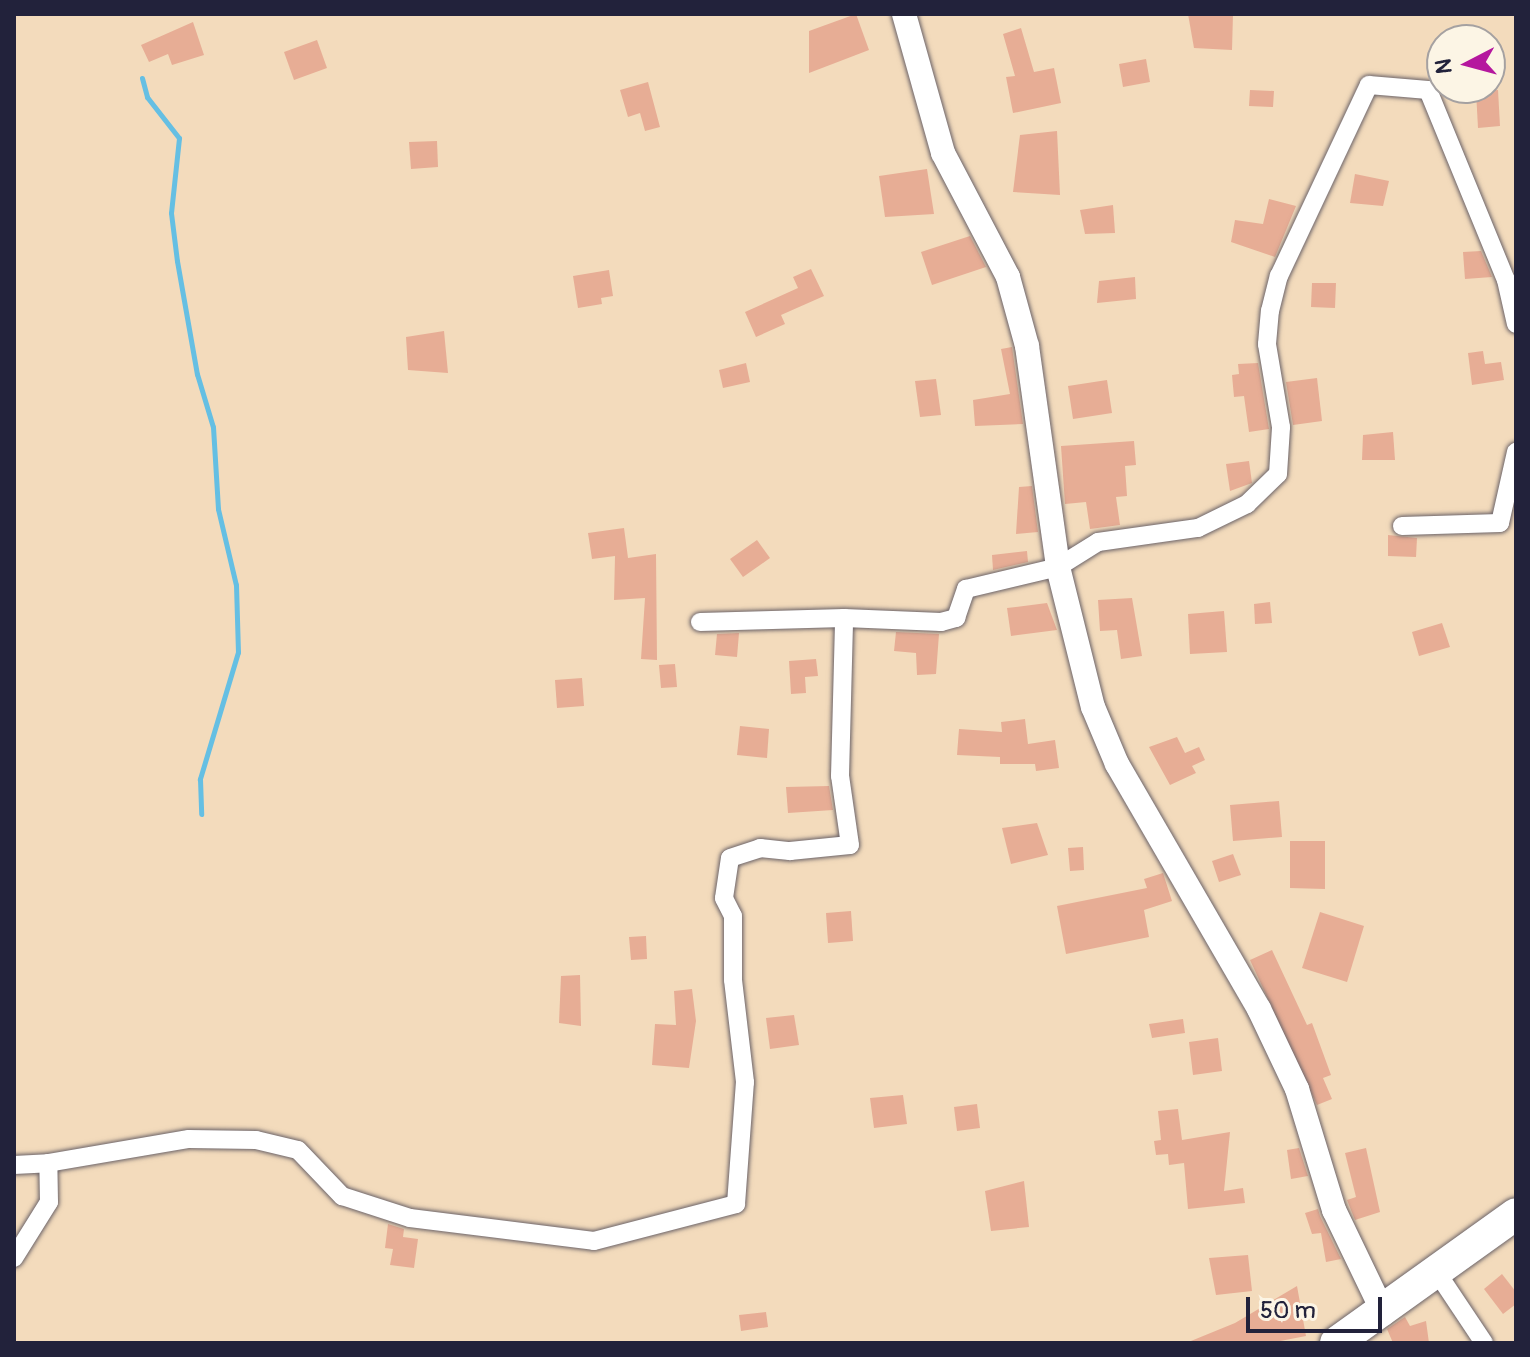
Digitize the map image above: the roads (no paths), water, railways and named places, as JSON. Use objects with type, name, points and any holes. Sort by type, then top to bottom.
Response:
[{"type":"highway","points":[[1350,1339],[1516,1214]]},
{"type":"main road","points":[[904,14],[943,153],[1008,277],[1027,346],[1058,567],[1079,660],[1117,764],[1259,1009],[1297,1089],[1334,1210],[1384,1314]]},
{"type":"street","points":[[700,622],[844,618],[941,622],[956,618],[966,589],[1058,567],[1098,542],[1198,528],[1247,504],[1278,474],[1281,427],[1267,344],[1270,311],[1279,276],[1369,85],[1428,90],[1506,280],[1516,324]]},
{"type":"street","points":[[1402,526],[1500,523],[1516,452]]},
{"type":"street","points":[[14,1165],[48,1163],[139,1144],[256,1140],[298,1150],[342,1196],[410,1218],[594,1241],[736,1204],[745,1082],[733,980],[733,916],[724,898],[730,858],[760,848],[790,851],[850,845],[840,776],[844,618]]},
{"type":"street","points":[[14,1258],[49,1202],[48,1163]]},
{"type":"street","points":[[1438,1274],[1484,1343]]},
{"type":"waterway","points":[[142,78],[147,97],[179,138],[171,213],[177,261],[197,374],[213,427],[218,509],[236,585],[238,652],[200,779],[201,814]]}]
